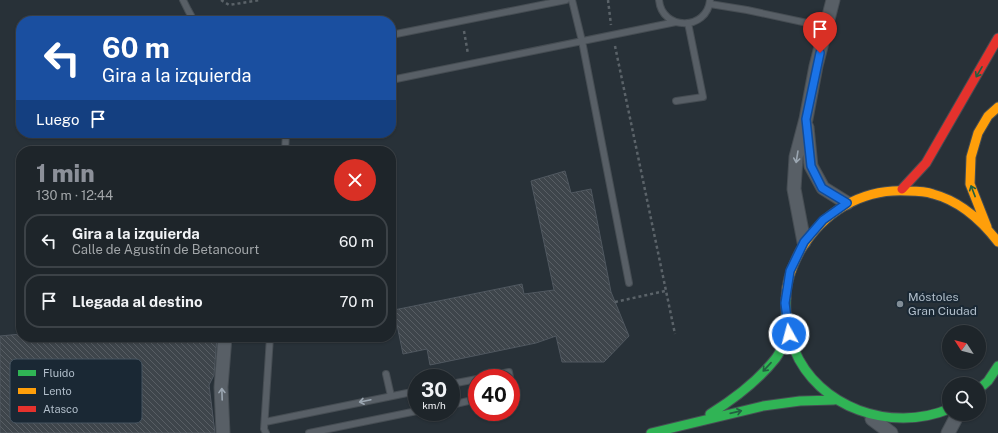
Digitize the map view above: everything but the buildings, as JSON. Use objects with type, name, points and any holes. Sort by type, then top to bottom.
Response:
[{"type":"main road","points":[[902,189],[926,162],[998,38]]},
{"type":"main road","points":[[987,228],[970,184],[971,157],[978,132],[988,116],[998,107]]},
{"type":"main road","points":[[942,412],[935,416],[903,421],[871,417],[852,410],[834,400],[814,382],[798,360],[789,334],[785,303],[790,271],[804,242],[823,220],[847,203],[873,192],[902,189],[934,194],[963,207],[987,228],[998,242]]},
{"type":"main road","points":[[698,421],[734,399],[758,377],[776,358],[789,334]]},
{"type":"main road","points":[[986,383],[998,366]]},
{"type":"main road","points":[[652,433],[763,406],[800,401],[834,400]]},
{"type":"street","points":[[804,242],[794,189],[796,157],[806,119],[816,66],[833,0]]},
{"type":"street","points":[[806,119],[811,166],[822,188],[847,203]]},
{"type":"street","points":[[223,433],[221,387],[225,342]]},
{"type":"street","points":[[871,417],[891,433]]},
{"type":"street","points":[[948,433],[954,421]]},
{"type":"lane","points":[[183,0],[191,16]]},
{"type":"lane","points":[[396,34],[566,0]]},
{"type":"lane","points":[[572,0],[582,42],[629,283]]},
{"type":"lane","points":[[659,0],[663,12],[668,18],[676,22]]},
{"type":"lane","points":[[396,79],[676,22],[688,23],[700,19],[707,12],[710,2],[827,27]]},
{"type":"lane","points":[[676,101],[703,97],[688,23]]},
{"type":"lane","points":[[266,433],[264,429],[270,342]]},
{"type":"lane","points":[[386,374],[392,396]]},
{"type":"lane","points":[[265,422],[408,393]]},
{"type":"lane","points":[[309,433],[408,413]]},
{"type":"path","points":[[221,0],[229,5],[260,0]]},
{"type":"path","points":[[608,0],[612,35],[674,334]]},
{"type":"path","points":[[462,21],[469,64]]},
{"type":"path","points":[[615,302],[666,291]]},
{"type":"traffic: fast","points":[[786,298],[787,324],[794,349],[805,370],[820,387],[838,400],[859,410],[881,416],[904,418],[927,416],[942,411]]},
{"type":"traffic: fast","points":[[710,414],[737,396],[754,382],[776,358],[789,334]]},
{"type":"traffic: fast","points":[[986,383],[998,366]]},
{"type":"traffic: fast","points":[[651,433],[763,406],[800,401],[834,400]]},
{"type":"traffic: slow","points":[[987,227],[970,184],[971,157],[978,133],[988,116],[998,107]]},
{"type":"traffic: slow","points":[[786,298],[788,280],[792,268],[809,237],[832,214],[845,205],[860,198],[875,194],[891,191],[917,191],[927,192],[943,197],[969,212],[998,242]]},
{"type":"traffic: jam","points":[[902,189],[926,163],[998,38]]},
{"type":"place","name":"Móstoles Gran Ciudad","points":[[900,304]]},
{"type":"route","points":[[789,334],[785,303],[790,271],[804,242],[823,220],[847,203],[822,188],[811,166],[806,119],[816,66],[820,53]]}]
